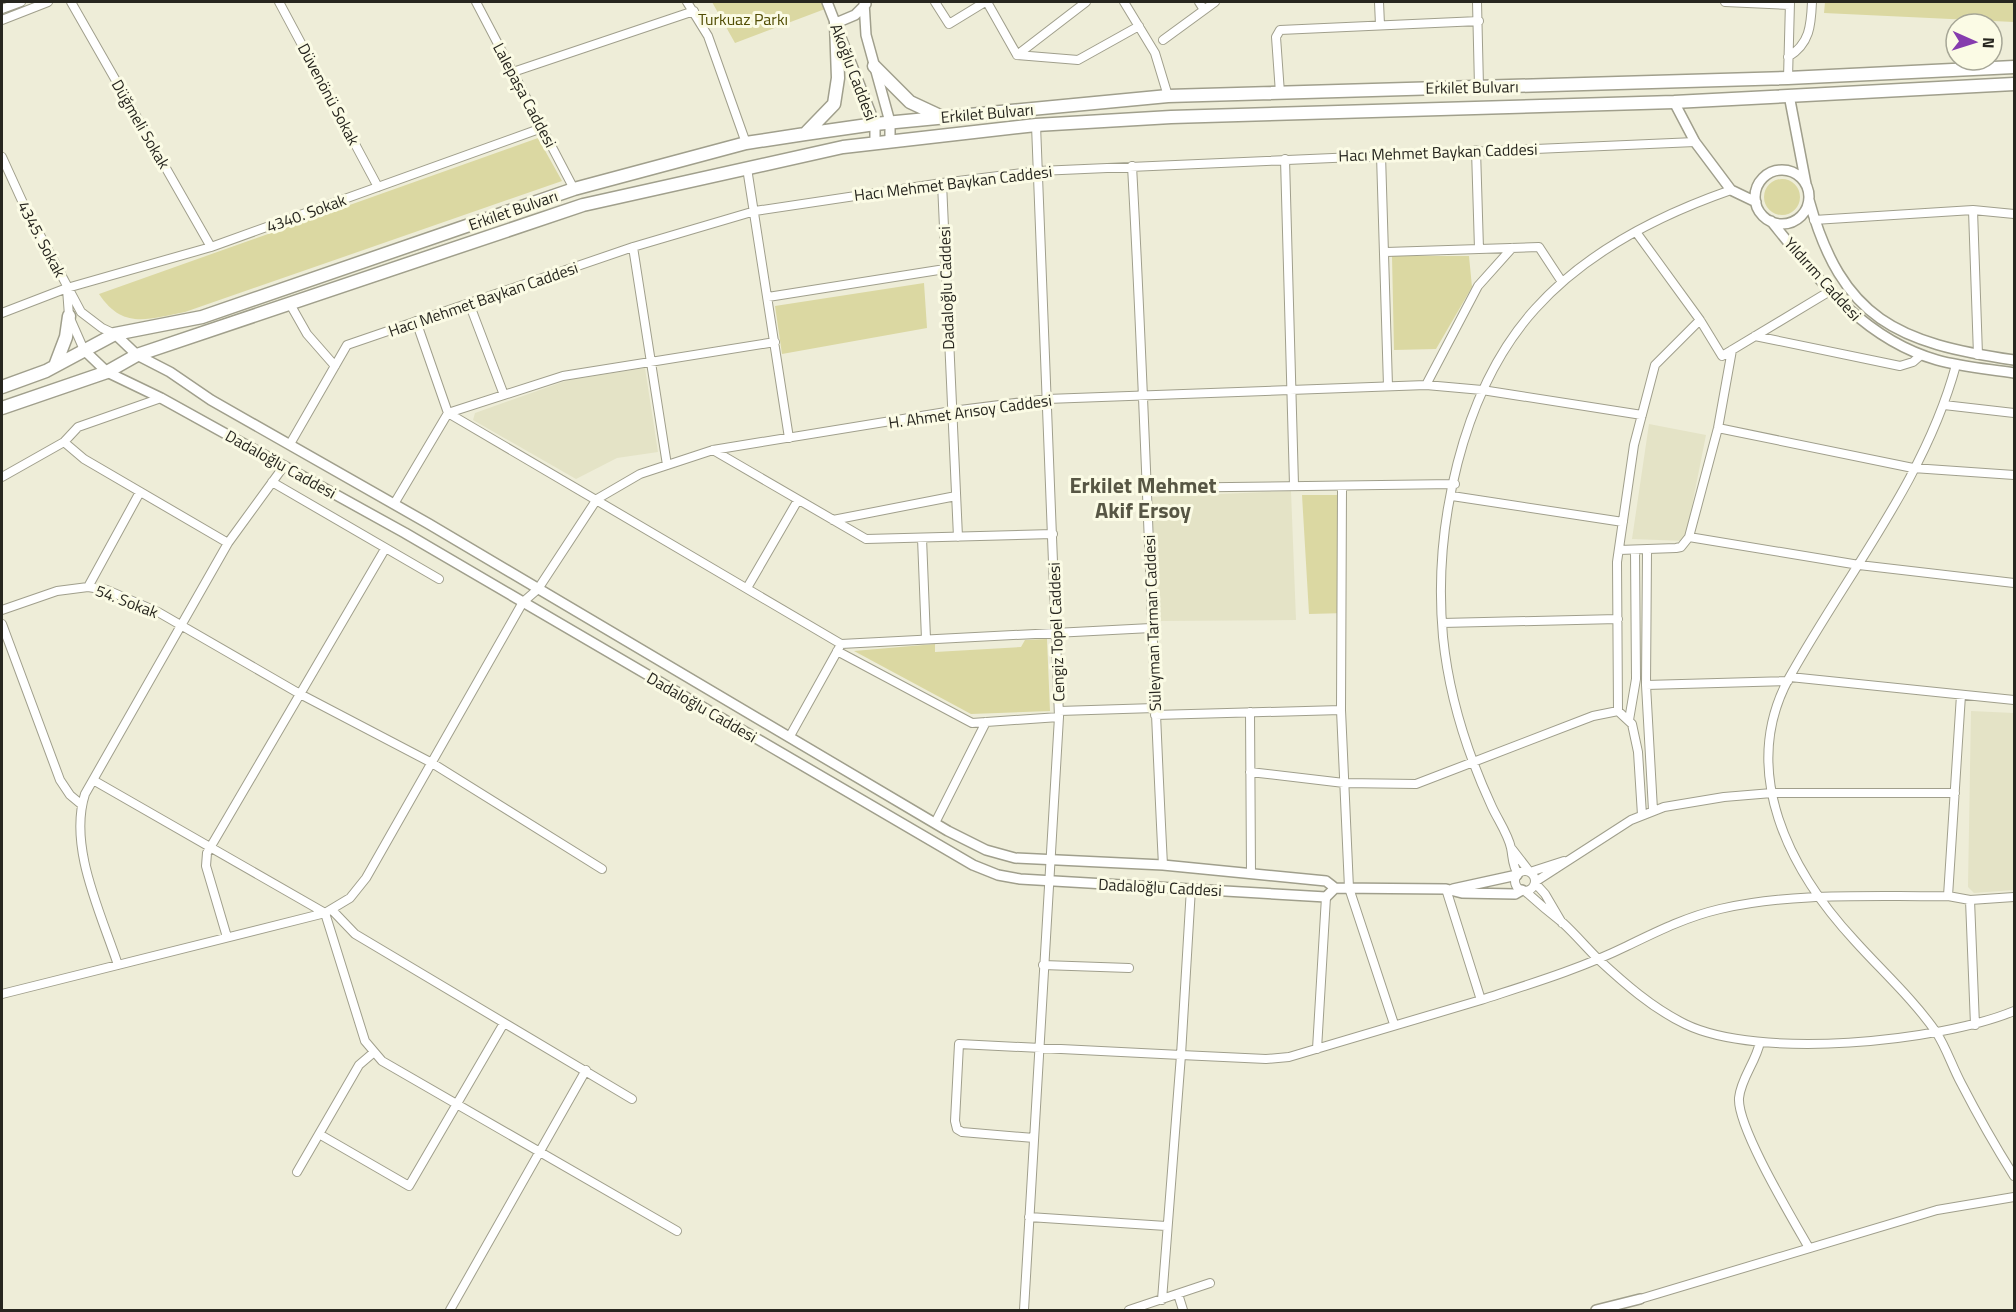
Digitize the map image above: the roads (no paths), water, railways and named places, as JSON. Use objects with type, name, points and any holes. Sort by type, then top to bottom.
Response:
[{"type":"main road","points":[[805,134],[834,104],[838,78],[836,23]]},
{"type":"main road","points":[[874,66],[910,102],[941,117]]},
{"type":"main road","name":"Erkilet Bulvarı","points":[[2,387],[54,366],[115,334],[202,317],[574,189],[746,143],[890,122],[1168,96],[1788,78],[2014,67]]},
{"type":"main road","points":[[1788,78],[1789,95]]},
{"type":"main road","points":[[1672,81],[1674,102]]},
{"type":"main road","name":"Erkilet Bulvarı","points":[[2,408],[107,372],[136,355],[583,206],[843,147],[1036,125],[1171,117],[1674,102],[2014,84]]},
{"type":"main road","points":[[54,366],[66,337],[69,316]]},
{"type":"street","points":[[2,9],[21,2]]},
{"type":"street","points":[[2,20],[48,2]]},
{"type":"street","name":"Düğmeli Sokak","points":[[71,2],[211,247]]},
{"type":"street","name":"Düvenönü Sokak","points":[[279,2],[378,187]]},
{"type":"street","name":"Lalepaşa Caddesi","points":[[476,2],[574,189]]},
{"type":"street","points":[[687,2],[708,36],[746,143]]},
{"type":"street","name":"Akoğlu Caddesi","points":[[827,2],[875,124],[875,143]]},
{"type":"street","points":[[935,2],[949,24],[986,2],[1017,55]]},
{"type":"street","points":[[1017,55],[1086,2]]},
{"type":"street","points":[[1124,2],[1155,53],[1168,96]]},
{"type":"street","points":[[1199,2],[1204,10]]},
{"type":"street","points":[[1163,40],[1215,2]]},
{"type":"street","points":[[1378,2],[1380,26]]},
{"type":"street","points":[[1477,2],[1479,87]]},
{"type":"street","points":[[1725,2],[1790,3],[1788,78]]},
{"type":"street","points":[[1788,57],[1799,49],[1808,36],[1812,2]]},
{"type":"street","points":[[836,23],[855,15],[865,3]]},
{"type":"street","name":"Akoğlu Caddesi","points":[[865,3],[866,35],[890,122],[890,141]]},
{"type":"street","points":[[513,72],[694,11]]},
{"type":"street","points":[[1280,93],[1276,37],[1280,30],[1479,21]]},
{"type":"street","points":[[1017,55],[1078,60],[1139,26]]},
{"type":"street","points":[[1789,95],[1807,186],[1809,200],[1805,210],[1795,220],[1785,223],[1771,221],[1760,212],[1756,202],[1760,182],[1774,171],[1791,172],[1801,177],[1807,186]]},
{"type":"street","points":[[1674,102],[1695,142],[1731,190],[1756,202]]},
{"type":"street","name":"Cengiz Topel Caddesi","points":[[1024,1311],[1059,714],[1058,631],[1036,125]]},
{"type":"street","name":"4340. Sokak","points":[[2,313],[67,288],[211,247],[542,128]]},
{"type":"street","name":"Hacı Mehmet Baykan Caddesi","points":[[290,444],[347,345],[633,247],[756,211],[1039,171],[1695,142]]},
{"type":"street","points":[[1476,150],[1479,249]]},
{"type":"street","points":[[1381,155],[1386,252],[1388,386]]},
{"type":"street","name":"4345. Sokak","points":[[2,157],[81,312],[102,328],[115,334]]},
{"type":"street","points":[[1285,159],[1294,485]]},
{"type":"street","name":"Süleyman Tarman Caddesi","points":[[1132,166],[1145,396],[1151,628],[1163,865]]},
{"type":"street","points":[[747,168],[756,211],[789,438]]},
{"type":"street","name":"Dadaloğlu Caddesi","points":[[942,183],[958,537]]},
{"type":"street","points":[[1562,923],[1545,894],[1512,849],[1472,761],[1452,691],[1442,623],[1443,575],[1452,496],[1468,426],[1482,390],[1518,331],[1563,282],[1589,261],[1636,232],[1691,205],[1731,190]]},
{"type":"street","name":"Yıldırım Caddesi","points":[[1809,200],[1814,220],[1835,270],[1864,307],[1912,337],[1978,355],[2014,360]]},
{"type":"street","points":[[1814,220],[1972,210],[2014,214]]},
{"type":"street","points":[[1972,210],[1978,355]]},
{"type":"street","name":"Yıldırım Caddesi","points":[[1771,221],[1830,291],[1859,320],[1878,334],[1921,355],[1956,365],[2014,373]]},
{"type":"street","points":[[1636,232],[1700,320],[1722,356],[1830,291]]},
{"type":"street","points":[[633,247],[667,465]]},
{"type":"street","points":[[1386,252],[1539,247],[1563,282]]},
{"type":"street","points":[[1426,385],[1478,286],[1512,248]]},
{"type":"street","points":[[768,297],[945,269]]},
{"type":"street","name":"4345. Sokak","points":[[67,288],[69,316],[84,350]]},
{"type":"street","points":[[469,303],[504,395]]},
{"type":"street","points":[[290,304],[307,334],[335,366]]},
{"type":"street","points":[[1618,711],[1619,550],[1634,446],[1655,365],[1700,320]]},
{"type":"street","points":[[416,321],[447,413],[747,588],[839,648],[972,723],[1059,714],[1341,710]]},
{"type":"street","name":"Dadaloğlu Caddesi","points":[[115,334],[136,355],[394,504],[935,823],[986,850],[1015,858],[1251,872],[1326,881],[1335,888],[1449,889],[1517,875]]},
{"type":"street","points":[[1755,336],[1900,366],[1913,362],[1921,355]]},
{"type":"street","points":[[394,504],[447,413],[563,376],[651,360],[775,342]]},
{"type":"street","name":"Dadaloğlu Caddesi","points":[[84,350],[107,372],[284,466],[523,602],[973,865],[1009,878],[1326,897]]},
{"type":"street","points":[[1619,550],[1647,551],[1681,547],[1689,537],[1718,428],[1732,350]]},
{"type":"street","points":[[1956,365],[1944,405],[1914,468],[1859,565],[1789,679],[1777,705],[1770,735],[1768,765],[1779,822],[1791,853],[1818,898],[1936,1033],[1969,1098],[2014,1176]]},
{"type":"street","name":"H. Ahmet Arısoy Caddesi","points":[[328,912],[350,898],[366,879],[523,602],[538,589],[597,499],[640,474],[713,450],[952,411],[1047,399],[1426,385],[1482,390],[1642,415]]},
{"type":"street","points":[[2,477],[64,442],[78,427],[161,399]]},
{"type":"street","points":[[1944,405],[2014,413]]},
{"type":"street","points":[[1718,428],[1914,468],[2014,475]]},
{"type":"street","points":[[64,442],[84,459],[228,543]]},
{"type":"street","points":[[713,450],[866,539],[1053,534]]},
{"type":"street","points":[[118,964],[81,851],[79,828],[82,805],[93,780],[228,543],[284,466]]},
{"type":"street","points":[[272,482],[439,579]]},
{"type":"street","points":[[1147,488],[1455,484]]},
{"type":"street","points":[[1342,487],[1341,710],[1349,888],[1394,1024]]},
{"type":"street","points":[[88,586],[140,492]]},
{"type":"street","points":[[833,520],[956,496]]},
{"type":"street","points":[[1452,496],[1623,522]]},
{"type":"street","points":[[747,588],[798,500]]},
{"type":"street","points":[[1689,537],[1859,565],[2014,583]]},
{"type":"street","points":[[922,538],[926,639]]},
{"type":"street","points":[[227,938],[206,866],[211,847],[385,549]]},
{"type":"street","points":[[1635,550],[1636,679],[1629,720],[1638,752],[1642,815]]},
{"type":"street","points":[[1647,551],[1646,686],[1653,810]]},
{"type":"street","name":"54. Sokak","points":[[2,610],[57,591],[88,586],[107,590],[181,625],[300,694],[432,763],[602,869]]},
{"type":"street","points":[[1442,623],[1617,619]]},
{"type":"street","points":[[2,624],[60,780],[70,795],[82,805]]},
{"type":"street","points":[[839,648],[926,639],[1151,628]]},
{"type":"street","points":[[790,736],[839,648]]},
{"type":"street","points":[[1646,686],[1789,679],[2014,700]]},
{"type":"street","points":[[1948,897],[1961,695]]},
{"type":"street","points":[[1618,711],[1629,720]]},
{"type":"street","points":[[1250,772],[1344,783],[1416,784],[1593,716],[1618,711]]},
{"type":"street","points":[[1250,712],[1251,872]]},
{"type":"street","points":[[935,823],[986,722]]},
{"type":"street","points":[[93,780],[328,912],[355,934],[632,1099]]},
{"type":"street","points":[[1523,890],[1543,879],[1565,860],[1653,810],[1724,797],[1772,793],[1955,793]]},
{"type":"street","points":[[1512,849],[1517,875],[1515,882],[1523,890],[1649,1002],[1682,1022],[1710,1034],[1760,1042],[1822,1043],[1936,1033],[1975,1025],[2014,1011]]},
{"type":"street","points":[[1517,875],[1565,860]]},
{"type":"street","points":[[1162,1300],[1191,888]]},
{"type":"street","points":[[1317,1049],[1326,897],[1335,888]]},
{"type":"street","points":[[1449,889],[1481,1000]]},
{"type":"street","name":"Dadaloğlu Caddesi","points":[[1449,889],[1462,892],[1515,894],[1523,890]]},
{"type":"street","points":[[1034,1138],[957,1129],[955,1121],[959,1044],[1266,1059],[1288,1057],[1481,1000],[1553,976],[1676,922],[1718,909],[1759,902],[1818,898],[1948,897],[1970,900],[2014,897]]},
{"type":"street","points":[[1970,900],[1975,1025]]},
{"type":"street","points":[[2,994],[328,912]]},
{"type":"street","points":[[328,912],[363,1034],[373,1053],[387,1064],[677,1231]]},
{"type":"street","points":[[1043,965],[1129,968]]},
{"type":"street","points":[[319,1134],[409,1186],[504,1023]]},
{"type":"street","points":[[1760,1042],[1741,1088],[1740,1117],[1809,1248]]},
{"type":"street","points":[[297,1172],[359,1065],[373,1053]]},
{"type":"street","points":[[450,1311],[586,1070]]},
{"type":"street","points":[[1596,1311],[1937,1210],[2014,1197]]},
{"type":"street","points":[[1029,1217],[1166,1226]]},
{"type":"street","points":[[1129,1311],[1210,1282]]},
{"type":"street","points":[[1178,1294],[1183,1311]]},
{"type":"street","points":[[1632,1311],[1640,1299]]},
{"type":"district","name":"Erkilet Mehmet Akif Ersoy","points":[[1143,498]]},
{"type":"park label","name":"Turkuaz Parkı","points":[[743,19]]}]
